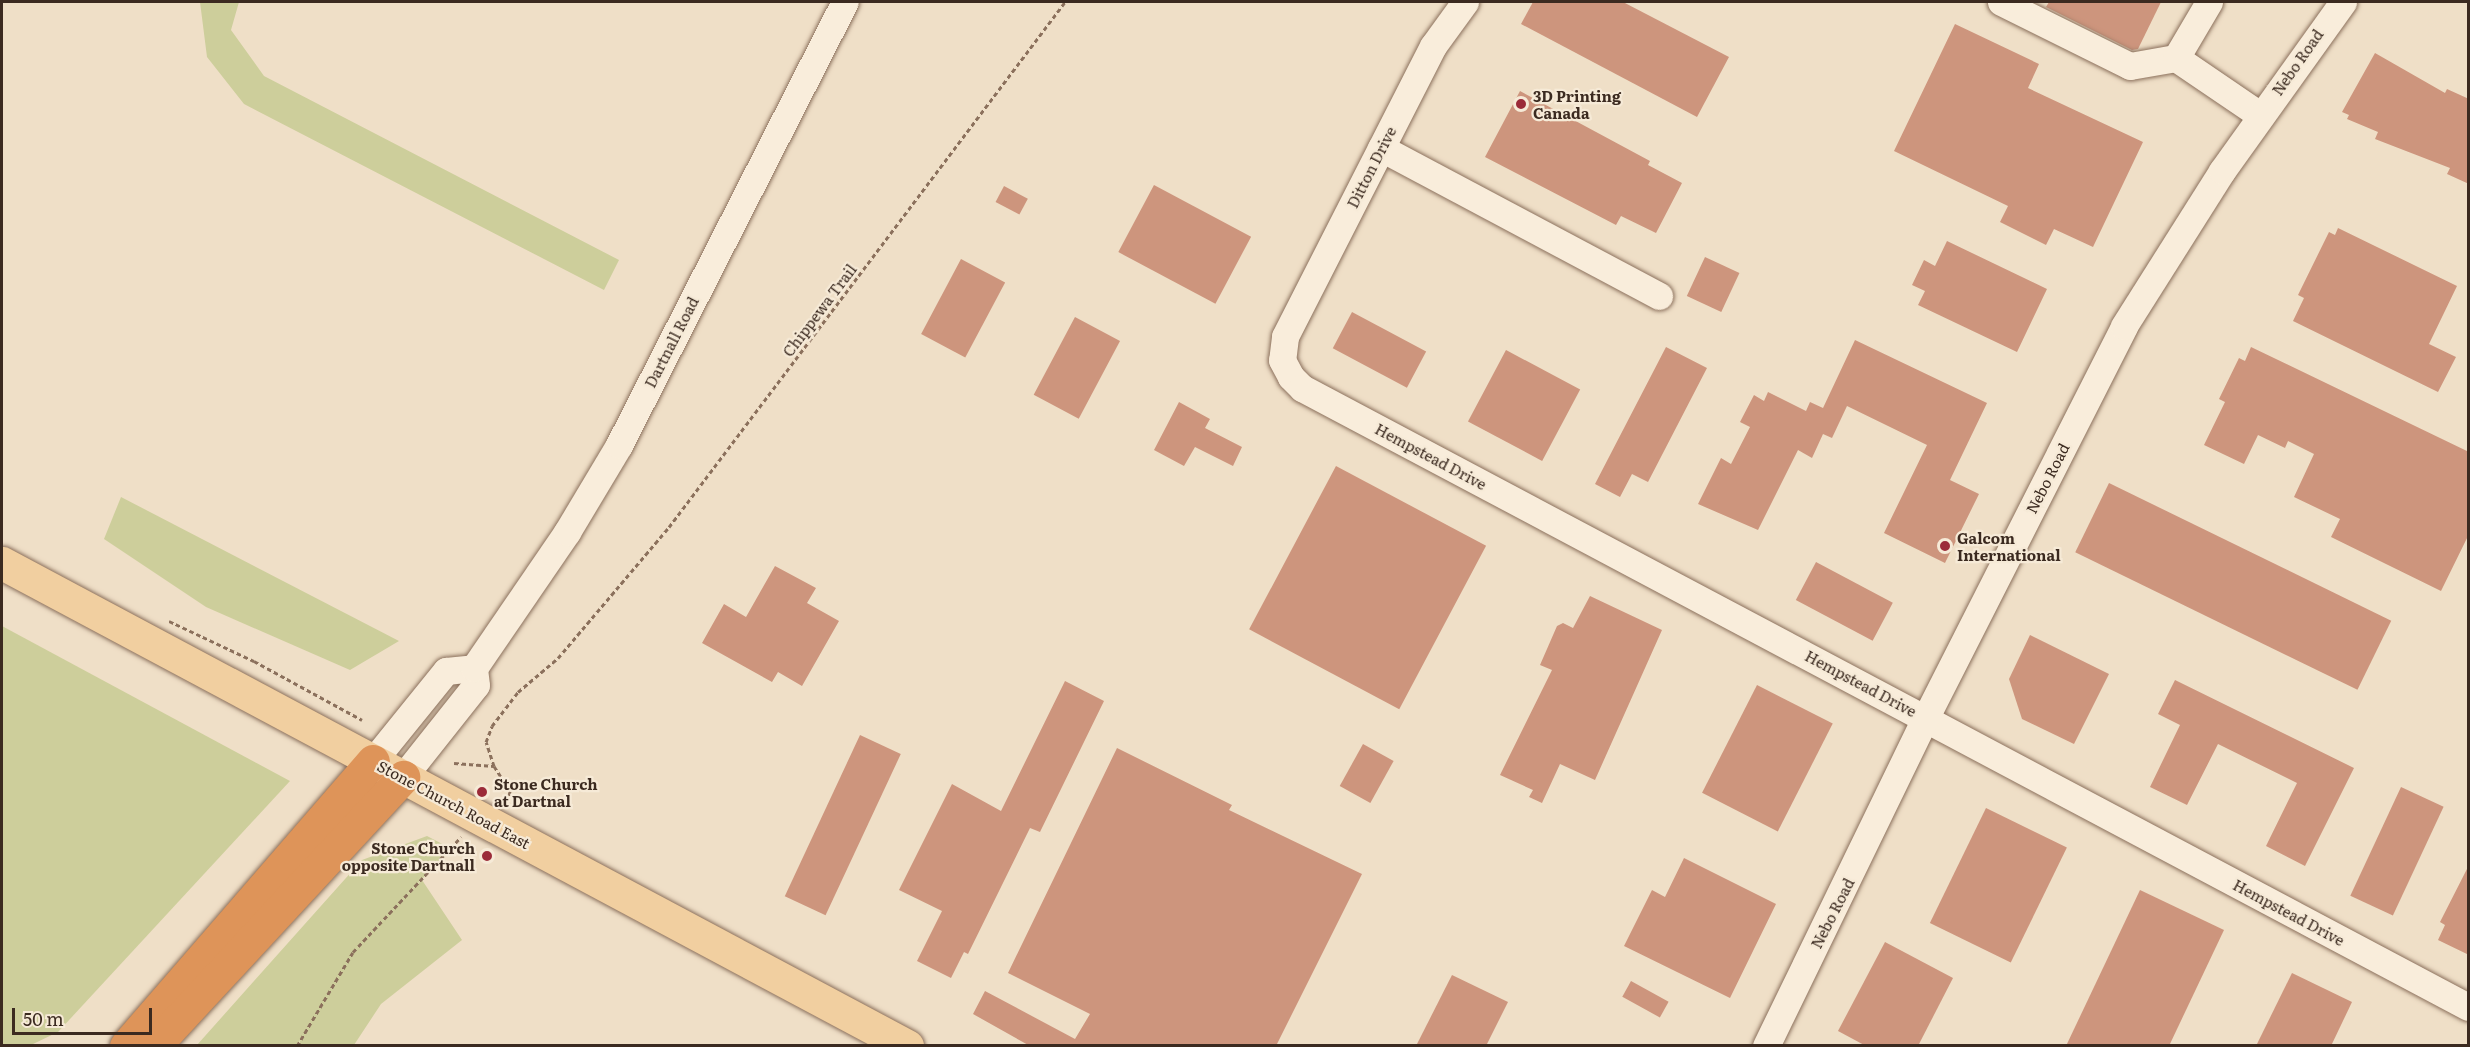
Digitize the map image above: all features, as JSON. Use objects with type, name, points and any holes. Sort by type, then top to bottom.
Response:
[{"type":"highway","points":[[126,1046],[373,761]]},
{"type":"highway","points":[[154,1046],[403,777]]},
{"type":"highway","points":[[116,1046],[157,1008]]},
{"type":"main road","name":"Stone Church Road East","points":[[2,562],[907,1046]]},
{"type":"street","name":"Dartnall Road","points":[[403,777],[476,686],[474,668],[567,532],[619,445],[845,2]]},
{"type":"street","name":"Ditton Drive","points":[[1286,337],[1433,46],[1466,2]]},
{"type":"street","points":[[2001,2],[2130,66],[2176,58],[2260,115]]},
{"type":"street","points":[[2176,58],[2209,2]]},
{"type":"street","name":"Nebo Road","points":[[1766,1046],[1926,717],[2124,326],[2333,4]]},
{"type":"street","points":[[1381,148],[1659,296]]},
{"type":"street","name":"Hempstead Drive","points":[[1286,337],[1282,360],[1291,377],[1302,388],[2469,1007]]},
{"type":"street","points":[[373,761],[446,671],[474,668]]},
{"type":"path","name":"Chippewa Trail","points":[[494,766],[486,742],[492,726],[518,692],[558,658],[669,527],[1065,2]]},
{"type":"path","points":[[297,1046],[353,952],[488,822],[510,791],[494,766],[454,763]]},
{"type":"green space","points":[[200,2],[239,2],[231,30],[264,76],[619,260],[604,290],[244,104],[207,57]]},
{"type":"green space","points":[[121,497],[399,641],[350,670],[206,607],[104,539]]},
{"type":"green space","points":[[2,626],[290,781],[58,1032],[31,1045],[2,1045]]},
{"type":"green space","points":[[427,836],[452,849],[404,897],[422,880],[462,940],[381,1004],[354,1045],[298,1045],[303,1035],[297,1045],[197,1045],[362,860]]},
{"type":"building","points":[[1533,2],[1623,2],[1729,57],[1697,117],[1521,24]]},
{"type":"building","points":[[2049,2],[2161,2],[2138,49],[2132,50],[2046,7]]},
{"type":"building","points":[[1955,24],[2039,64],[2028,88],[2143,142],[2093,247],[2054,229],[2046,245],[2000,222],[2008,206],[1894,151]]},
{"type":"building","points":[[2375,53],[2445,93],[2447,89],[2469,99],[2469,184],[2447,174],[2450,168],[2375,139],[2378,132],[2347,119],[2349,115],[2342,112]]},
{"type":"building","points":[[1520,91],[1650,161],[1648,165],[1682,183],[1656,233],[1621,216],[1616,225],[1485,157]]},
{"type":"building","points":[[1154,185],[1251,237],[1215,304],[1118,252]]},
{"type":"building","points":[[1004,186],[1028,199],[1019,215],[996,202]]},
{"type":"building","points":[[2338,228],[2457,286],[2429,344],[2456,357],[2438,392],[2293,321],[2304,298],[2298,295],[2329,232],[2335,235]]},
{"type":"building","points":[[1947,241],[2047,289],[2017,352],[1918,305],[1925,291],[1912,285],[1924,260],[1935,266]]},
{"type":"building","points":[[1705,257],[1739,273],[1721,312],[1687,296]]},
{"type":"building","points":[[961,259],[1005,282],[965,358],[921,334]]},
{"type":"building","points":[[1352,312],[1426,351],[1407,388],[1333,348]]},
{"type":"building","points":[[1075,317],[1120,341],[1079,419],[1034,395]]},
{"type":"building","points":[[1855,340],[1987,403],[1950,480],[1979,494],[1945,563],[1884,533],[1927,445],[1847,406],[1832,438],[1823,434],[1812,458],[1798,450],[1758,530],[1698,504],[1721,458],[1731,464],[1750,427],[1740,422],[1754,395],[1764,401],[1768,392],[1806,411],[1810,402],[1823,408]]},
{"type":"building","points":[[1666,347],[1707,368],[1648,482],[1632,474],[1620,497],[1595,484]]},
{"type":"building","points":[[2251,347],[2469,452],[2469,534],[2441,591],[2331,537],[2340,519],[2294,497],[2314,454],[2288,441],[2285,448],[2258,435],[2244,464],[2204,445],[2225,402],[2219,399],[2239,358],[2245,361]]},
{"type":"building","points":[[1506,350],[1580,389],[1542,461],[1468,422]]},
{"type":"building","points":[[1179,402],[1210,419],[1205,428],[1242,447],[1233,466],[1195,447],[1184,466],[1154,450]]},
{"type":"building","points":[[1336,466],[1486,546],[1399,709],[1249,629]]},
{"type":"building","points":[[2109,483],[2391,621],[2357,690],[2075,552]]},
{"type":"building","points":[[1816,562],[1893,603],[1873,641],[1796,600]]},
{"type":"building","points":[[775,566],[816,588],[807,603],[839,621],[802,686],[778,672],[772,682],[702,643],[724,604],[746,617]]},
{"type":"building","points":[[1590,596],[1662,630],[1595,780],[1560,764],[1542,803],[1529,797],[1533,790],[1500,775],[1552,670],[1540,665],[1557,626],[1563,623],[1573,628]]},
{"type":"building","points":[[2030,635],[2109,674],[2074,744],[2022,719],[2009,679]]},
{"type":"building","points":[[2175,680],[2354,768],[2305,866],[2266,846],[2297,783],[2218,744],[2187,805],[2150,787],[2180,725],[2158,714]]},
{"type":"building","points":[[1065,681],[1104,701],[1040,832],[1030,828],[968,954],[964,952],[951,978],[917,961],[942,911],[899,890],[952,784],[1001,811]]},
{"type":"building","points":[[1757,685],[1833,724],[1778,831],[1702,793]]},
{"type":"building","points":[[860,735],[901,754],[826,915],[785,896]]},
{"type":"building","points":[[1363,744],[1394,761],[1370,803],[1340,786]]},
{"type":"building","points":[[1117,748],[1232,805],[1229,810],[1362,874],[1276,1046],[1030,1046],[973,1014],[985,991],[1075,1039],[1090,1014],[1008,973]]},
{"type":"building","points":[[2401,787],[2444,807],[2393,916],[2350,896]]},
{"type":"building","points":[[1986,808],[2067,847],[2011,962],[1930,923]]},
{"type":"building","points":[[1684,858],[1776,904],[1730,998],[1624,946],[1652,890],[1665,897]]},
{"type":"building","points":[[2469,865],[2469,955],[2438,940],[2445,925],[2440,922]]},
{"type":"building","points":[[2140,890],[2224,930],[2169,1046],[2066,1046]]},
{"type":"building","points":[[1885,942],[1953,978],[1918,1046],[1866,1046],[1838,1031]]},
{"type":"building","points":[[2292,973],[2352,1002],[2331,1046],[2256,1046]]},
{"type":"building","points":[[1452,975],[1508,1002],[1486,1046],[1416,1046]]},
{"type":"building","points":[[1631,981],[1669,1002],[1660,1018],[1622,997]]},
{"type":"place","name":"3D Printing Canada","points":[[1521,104]]},
{"type":"place","name":"Galcom International","points":[[1945,546]]},
{"type":"place","name":"Stone Church at Dartnal","points":[[482,792]]},
{"type":"place","name":"Stone Church opposite Dartnall","points":[[487,856]]}]
